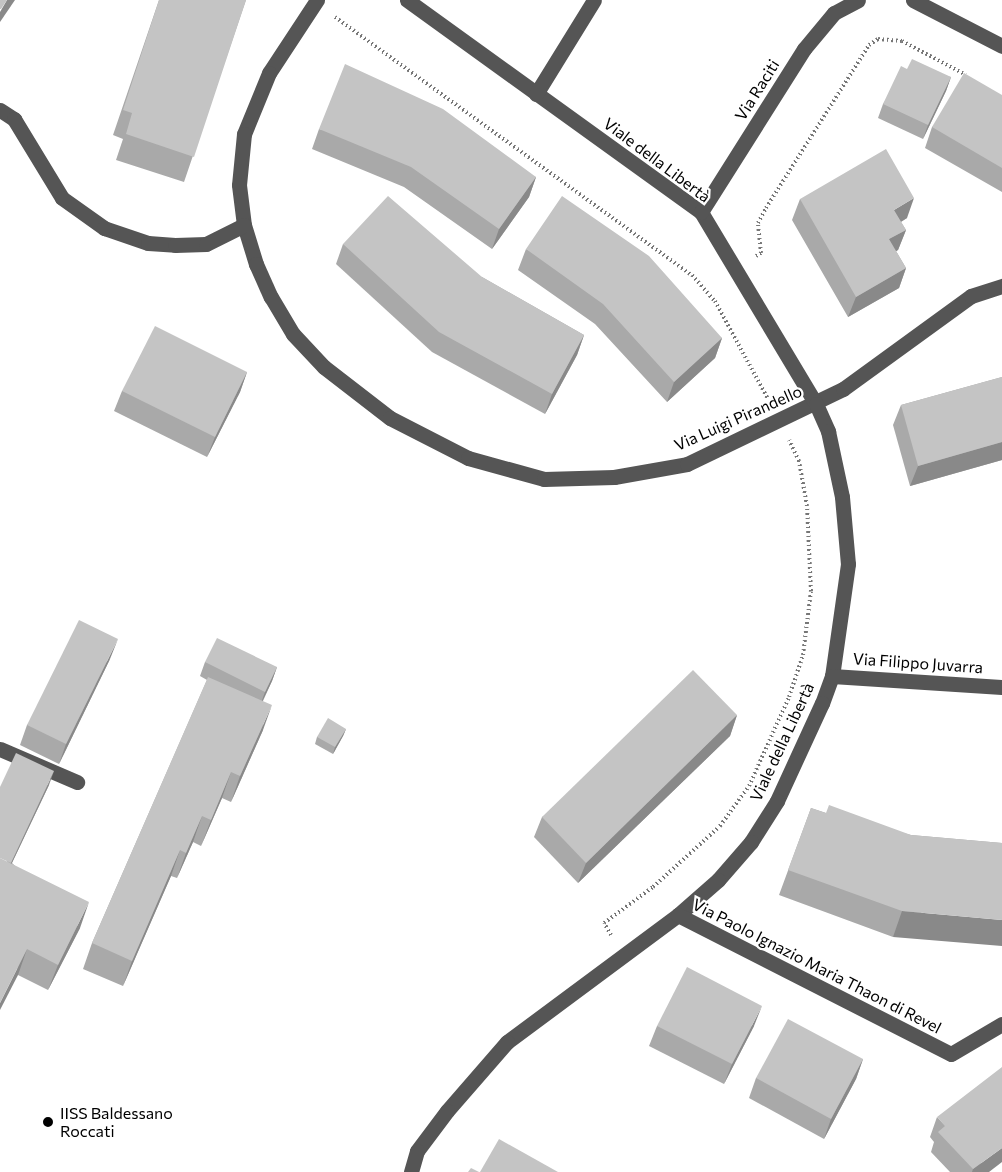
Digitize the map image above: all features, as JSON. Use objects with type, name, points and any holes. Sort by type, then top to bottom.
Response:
[{"type":"street","name":"Via Luigi Pirandello","points":[[317,0],[269,73],[244,134],[239,185],[244,225],[256,264],[271,297],[293,334],[324,367],[390,418],[468,458],[544,479],[614,477],[687,464],[816,404]]},
{"type":"street","name":"Viale della Libertà","points":[[407,0],[701,212],[816,404],[828,431],[843,498],[848,564],[832,676],[777,801],[751,842],[718,880],[678,915],[507,1042],[447,1111],[417,1151],[411,1172]]},
{"type":"street","points":[[536,94],[594,0]]},
{"type":"street","name":"Via Raciti","points":[[701,212],[804,48],[834,12],[858,0]]},
{"type":"street","points":[[913,0],[1002,46]]},
{"type":"street","points":[[0,110],[14,119],[62,198],[104,228],[148,243],[175,245],[206,244],[244,225]]},
{"type":"street","points":[[816,404],[843,389],[971,296],[1002,286]]},
{"type":"street","name":"Via Filippo Juvarra","points":[[832,676],[1002,687]]},
{"type":"street","points":[[0,749],[77,782]]},
{"type":"street","name":"Via Paolo Ignazio Maria Thaon di Revel","points":[[678,915],[951,1054],[1002,1024]]},
{"type":"path","points":[[735,270],[761,253],[758,223],[869,45],[878,39],[902,41],[972,79]]},
{"type":"building","points":[[0,0],[7,0],[1,9],[0,9]]},
{"type":"building","points":[[159,0],[246,0],[194,157],[126,134],[132,113],[123,110]]},
{"type":"building","points":[[912,59],[951,77],[928,125],[883,104],[901,66],[907,69]]},
{"type":"building","points":[[345,64],[443,109],[536,177],[499,229],[411,167],[319,129]]},
{"type":"building","points":[[964,73],[1002,95],[1002,168],[932,127]]},
{"type":"building","points":[[886,149],[914,198],[894,210],[906,230],[889,239],[906,268],[856,297],[800,199]]},
{"type":"building","points":[[388,196],[482,277],[584,335],[552,394],[439,332],[343,244]]},
{"type":"building","points":[[562,196],[649,256],[722,338],[674,382],[603,304],[526,249]]},
{"type":"building","points":[[155,326],[247,372],[215,437],[122,391]]},
{"type":"building","points":[[1002,377],[1002,442],[918,466],[901,405]]},
{"type":"building","points":[[79,620],[118,639],[66,744],[27,725]]},
{"type":"building","points":[[217,638],[277,667],[265,692],[205,662]]},
{"type":"building","points":[[693,670],[737,715],[586,863],[542,817]]},
{"type":"building","points":[[208,677],[272,705],[240,776],[231,772],[211,820],[202,816],[186,853],[180,850],[132,961],[92,943]]},
{"type":"building","points":[[328,718],[346,729],[335,747],[317,737]]},
{"type":"building","points":[[16,753],[54,771],[11,863],[0,858],[0,787]]},
{"type":"building","points":[[829,805],[911,835],[1002,843],[1002,920],[902,911],[788,870],[811,808],[826,813]]},
{"type":"building","points":[[0,858],[89,902],[58,965],[27,949],[0,1003]]},
{"type":"building","points":[[687,967],[762,1006],[732,1064],[657,1026]]},
{"type":"building","points":[[788,1019],[863,1059],[831,1119],[756,1078]]},
{"type":"building","points":[[1002,1067],[1002,1148],[973,1169],[938,1132],[945,1126],[937,1117]]},
{"type":"building","points":[[499,1139],[558,1172],[480,1172]]},
{"type":"place","name":"IISS Baldessano Roccati","points":[[48,1122]]}]
